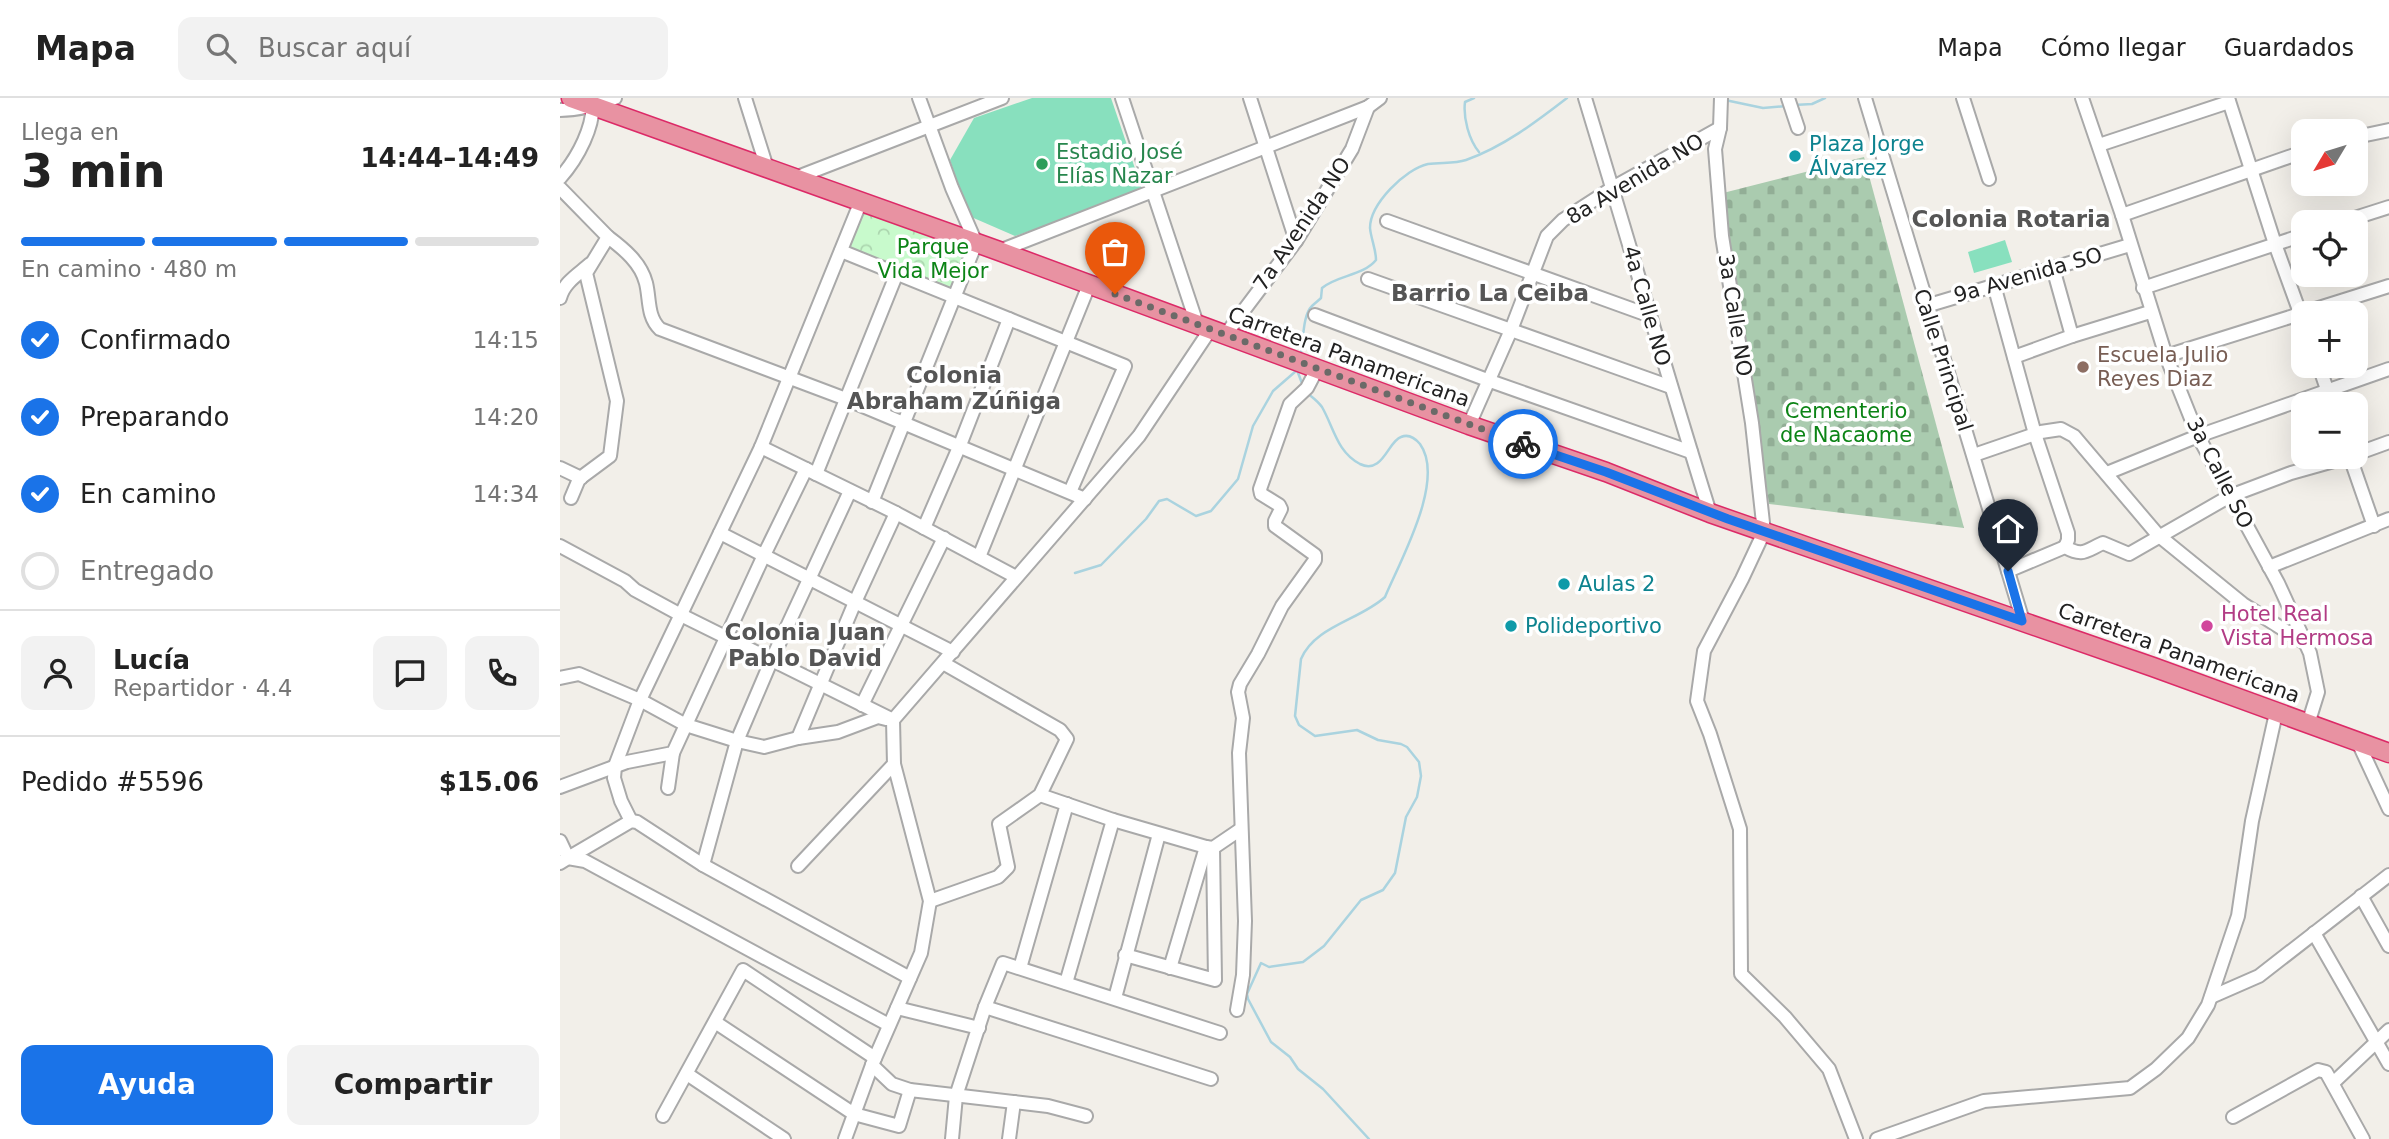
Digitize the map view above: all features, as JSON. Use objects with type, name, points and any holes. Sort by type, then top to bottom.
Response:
[{"type":"highway","name":"Carretera Panamericana","points":[[571,98],[592,102],[1469,425],[1606,472],[1710,513],[2022,621],[2389,753]]},
{"type":"street","points":[[560,110],[570,111],[592,102],[615,98]]},
{"type":"street","points":[[745,98],[767,168]]},
{"type":"street","points":[[872,502],[976,243],[952,188],[919,98]]},
{"type":"street","points":[[795,178],[1002,98]]},
{"type":"street","points":[[1122,98],[1152,193],[1211,329]]},
{"type":"street","points":[[1251,98],[1296,241]]},
{"type":"street","points":[[999,251],[1266,148],[1380,98]]},
{"type":"street","name":"3a Calle NO","points":[[1721,98],[1720,128],[1715,149],[1722,236],[1752,423],[1764,532]]},
{"type":"street","points":[[1788,98],[1798,128]]},
{"type":"street","name":"Calle Principal","points":[[1865,98],[2022,621]]},
{"type":"street","points":[[1963,98],[1989,179]]},
{"type":"street","name":"3a Calle SO","points":[[2082,98],[2122,215],[2150,312],[2198,436],[2269,567],[2313,663],[2318,692],[2308,724]]},
{"type":"street","name":"4a Calle NO","points":[[1585,99],[1614,187],[1648,315],[1710,513]]},
{"type":"street","points":[[2099,145],[2229,100],[2275,244],[2296,301]]},
{"type":"street","points":[[560,178],[569,167],[588,129],[592,102]]},
{"type":"street","name":"7a Avenida NO","points":[[893,720],[1086,499],[1153,417],[1211,329],[1296,241],[1352,149],[1367,103]]},
{"type":"street","name":"8a Avenida NO","points":[[1469,425],[1490,381],[1547,236],[1563,220],[1614,187],[1720,128]]},
{"type":"street","points":[[2368,134],[2389,130]]},
{"type":"street","points":[[2122,215],[2291,156]]},
{"type":"street","points":[[560,188],[639,265],[646,281],[651,317],[660,329],[846,399],[1086,499]]},
{"type":"street","points":[[631,821],[614,778],[615,766],[639,700],[761,447],[861,201]]},
{"type":"street","points":[[2368,214],[2389,207]]},
{"type":"street","points":[[1387,221],[1648,315]]},
{"type":"street","points":[[571,498],[581,478],[610,456],[617,401],[586,273],[608,237]]},
{"type":"street","points":[[2143,288],[2291,239]]},
{"type":"street","name":"9a Avenida SO","points":[[1926,306],[2130,245]]},
{"type":"street","points":[[841,251],[1125,366],[1070,492]]},
{"type":"street","points":[[561,293],[570,280],[593,261]]},
{"type":"street","points":[[2053,268],[2072,336]]},
{"type":"street","points":[[668,788],[673,753],[764,555],[811,472],[846,399],[897,273]]},
{"type":"street","points":[[1368,279],[1671,387]]},
{"type":"street","points":[[979,557],[1089,285]]},
{"type":"street","points":[[1994,285],[2035,434],[2068,533],[2065,547],[2008,571]]},
{"type":"street","points":[[2346,301],[2389,286]]},
{"type":"street","points":[[2014,357],[2150,312]]},
{"type":"street","points":[[1315,315],[1690,452]]},
{"type":"street","points":[[924,528],[1009,319]]},
{"type":"street","points":[[2166,356],[2291,319]]},
{"type":"street","points":[[1237,1010],[1243,975],[1245,921],[1239,754],[1243,718],[1238,692],[1282,607],[1315,560],[1315,555],[1275,526],[1279,505],[1261,494],[1260,489],[1290,404],[1307,388],[1305,364]]},
{"type":"street","points":[[2342,392],[2389,369]]},
{"type":"street","points":[[2107,473],[2198,436],[2291,409]]},
{"type":"street","points":[[1974,455],[2035,434],[2061,429],[2074,436],[2158,535],[2243,604],[2306,644]]},
{"type":"street","points":[[2368,450],[2389,442]]},
{"type":"street","points":[[761,447],[896,513],[1016,578]]},
{"type":"street","points":[[560,468],[581,478]]},
{"type":"street","points":[[2065,547],[2080,553],[2103,543],[2129,554],[2230,496],[2306,469]]},
{"type":"street","points":[[2353,469],[2374,526]]},
{"type":"street","points":[[703,865],[737,741],[808,578],[850,491]]},
{"type":"street","points":[[798,738],[896,513]]},
{"type":"street","points":[[2269,567],[2389,519]]},
{"type":"street","points":[[1764,532],[1704,651],[1697,701],[1740,829],[1741,974],[1785,1017],[1829,1069],[1856,1139]]},
{"type":"street","points":[[720,533],[953,652]]},
{"type":"street","points":[[862,705],[944,538]]},
{"type":"street","points":[[560,545],[681,615],[893,720]]},
{"type":"street","points":[[930,901],[998,877],[1008,867],[999,824],[1040,795],[1066,741],[1065,734],[943,663]]},
{"type":"street","points":[[560,678],[579,674],[639,700],[686,725],[764,747],[838,732],[878,718],[893,720]]},
{"type":"street","points":[[1877,1139],[1984,1101],[2130,1087],[2156,1069],[2188,1038],[2211,997],[2238,916],[2252,821],[2276,713]]},
{"type":"street","points":[[845,1139],[873,1062],[920,953],[930,901],[894,765],[893,720]]},
{"type":"street","points":[[2357,740],[2389,809]]},
{"type":"street","points":[[560,787],[627,762],[673,753]]},
{"type":"street","points":[[798,866],[894,765]]},
{"type":"street","points":[[1040,795],[1209,848]]},
{"type":"street","points":[[1020,968],[1067,804]]},
{"type":"street","points":[[1066,983],[1113,820]]},
{"type":"street","points":[[564,860],[631,821],[637,822],[703,865],[910,978]]},
{"type":"street","points":[[1170,968],[1209,848],[1241,829]]},
{"type":"street","points":[[1115,998],[1160,834]]},
{"type":"street","points":[[560,841],[564,860]]},
{"type":"street","points":[[1125,955],[1215,980],[1209,848]]},
{"type":"street","points":[[564,860],[585,861],[889,1025]]},
{"type":"street","points":[[2211,997],[2259,976],[2389,874]]},
{"type":"street","points":[[2361,896],[2389,946]]},
{"type":"street","points":[[2314,933],[2389,1064]]},
{"type":"street","points":[[952,1139],[956,1096],[1003,962],[1220,1033]]},
{"type":"street","points":[[663,1116],[743,970],[873,1062],[892,1084],[910,1090],[1048,1107],[1086,1116]]},
{"type":"street","points":[[985,1007],[1211,1079]]},
{"type":"street","points":[[897,1008],[979,1028]]},
{"type":"street","points":[[715,1023],[854,1114],[899,1126],[910,1090]]},
{"type":"street","points":[[2333,1083],[2389,1030]]},
{"type":"street","points":[[2233,1117],[2318,1070],[2326,1072],[2363,1139]]},
{"type":"street","points":[[687,1074],[784,1139]]},
{"type":"street","points":[[1009,1139],[1014,1102]]},
{"type":"green space","name":"Estadio José Elías Nazar","points":[[1032,98],[1111,98],[1143,192],[1015,236],[969,216],[950,160],[974,118]]},
{"type":"green space","name":"Cementerio de Nacaome","points":[[1864,157],[1964,528],[1769,504],[1723,193]]},
{"type":"green space","name":"Parque Vida Mejor","points":[[863,209],[969,250],[952,290],[848,246]]},
{"type":"green space","points":[[2005,240],[2012,262],[1974,273],[1968,252]]},
{"type":"waterway","points":[[1474,98],[1465,102],[1465,115],[1470,135],[1479,152]]},
{"type":"waterway","points":[[1300,357],[1306,316],[1321,298],[1322,288],[1364,269],[1376,260],[1370,228],[1376,209],[1390,189],[1419,167],[1461,161],[1480,155],[1531,125],[1567,98]]},
{"type":"waterway","points":[[1794,105],[1812,104],[1825,98]]},
{"type":"waterway","points":[[1725,100],[1763,108],[1787,106]]},
{"type":"waterway","points":[[1297,370],[1303,386]]},
{"type":"waterway","points":[[1075,573],[1101,565],[1146,519],[1159,501],[1167,499],[1196,516],[1211,511],[1238,479],[1253,426],[1273,391],[1296,371]]},
{"type":"waterway","points":[[1306,392],[1322,407],[1346,453],[1360,464],[1374,465],[1396,440],[1406,436],[1414,438],[1420,444],[1427,459],[1428,478],[1418,520],[1385,597],[1327,631],[1308,648],[1301,659],[1295,716],[1299,725],[1315,736],[1357,730],[1378,740],[1407,747],[1419,762],[1421,776],[1417,797],[1406,817],[1395,873],[1383,890],[1361,900],[1324,946],[1303,962],[1269,967],[1261,963],[1247,994],[1271,1042],[1323,1089],[1369,1139]]},
{"type":"way so far","points":[[1115,294],[1523,444]]},
{"type":"place","name":"Plaza Jorge Álvarez","points":[[1795,156]]},
{"type":"place","name":"Estadio José Elías Nazar","points":[[1042,164]]},
{"type":"place","name":"Escuela Julio Reyes Diaz","points":[[2083,367]]},
{"type":"place","name":"Aulas 2","points":[[1564,584]]},
{"type":"place","name":"Polideportivo","points":[[1511,626]]},
{"type":"place","name":"Hotel Real Vista Hermosa","points":[[2207,626]]},
{"type":"district","name":"Colonia Rotaria","points":[[2011,219]]},
{"type":"district","name":"Barrio La Ceiba","points":[[1490,293]]},
{"type":"district","name":"Colonia Abraham Zúñiga","points":[[954,388]]},
{"type":"district","name":"Colonia Juan Pablo David","points":[[805,645]]},
{"type":"route","points":[[1523,444],[1606,472],[1728,519],[2022,621],[2008,571]]}]
